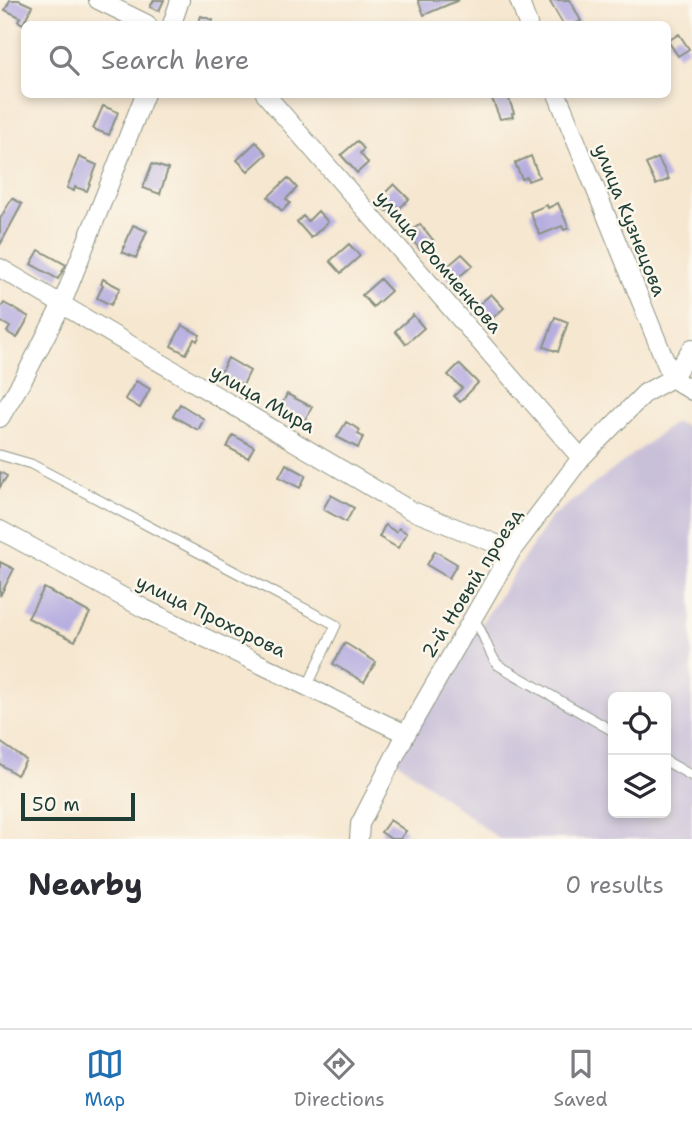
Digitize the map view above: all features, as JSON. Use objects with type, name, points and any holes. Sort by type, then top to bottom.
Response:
[{"type":"street","points":[[98,0],[141,21]]},
{"type":"street","points":[[173,21],[180,0]]},
{"type":"street","points":[[519,0],[527,21]]},
{"type":"street","points":[[0,418],[61,306],[143,98]]},
{"type":"street","name":"улица Фомченкова","points":[[268,98],[582,458]]},
{"type":"street","name":"улица Кузнецова","points":[[559,98],[672,378]]},
{"type":"street","name":"улица Мира","points":[[0,268],[410,510],[512,550]]},
{"type":"street","name":"2-й Новый проезд","points":[[359,839],[360,824],[406,734],[512,550],[582,458],[645,393],[672,378],[692,348]]},
{"type":"street","points":[[672,378],[692,391]]},
{"type":"street","name":"улица Прохорова","points":[[0,530],[145,609],[406,734]]},
{"type":"lane","points":[[0,455],[31,464],[336,625],[307,687]]},
{"type":"lane","points":[[473,618],[483,630],[490,655],[498,664],[608,728]]},
{"type":"lane","points":[[671,764],[692,776]]},
{"type":"shaded area","points":[[675,422],[692,428],[692,839],[499,839],[394,759],[550,518]]},
{"type":"building","points":[[10,0],[19,0],[32,6],[21,23],[18,21],[20,17],[5,10]]},
{"type":"building","points":[[154,0],[164,0],[159,11],[150,7]]},
{"type":"building","points":[[418,0],[459,0],[424,15]]},
{"type":"building","points":[[549,0],[570,0],[581,21],[561,21]]},
{"type":"building","points":[[201,16],[213,20],[212,21],[199,21]]},
{"type":"building","points":[[679,34],[689,49],[678,56],[671,46],[671,39]]},
{"type":"building","points":[[492,98],[508,98],[513,117],[500,119]]},
{"type":"building","points":[[103,106],[118,112],[109,135],[93,129]]},
{"type":"building","points":[[357,141],[364,149],[360,153],[368,163],[357,173],[341,155]]},
{"type":"building","points":[[256,142],[267,154],[248,171],[237,160]]},
{"type":"building","points":[[531,156],[539,177],[528,181],[527,177],[522,179],[515,163]]},
{"type":"building","points":[[79,157],[97,165],[87,191],[75,187],[74,191],[67,188]]},
{"type":"building","points":[[658,158],[669,179],[656,185],[646,164]]},
{"type":"building","points":[[152,164],[168,169],[160,194],[143,188]]},
{"type":"building","points":[[288,178],[297,188],[286,199],[290,203],[282,211],[268,197]]},
{"type":"building","points":[[394,184],[409,199],[399,209],[395,204],[387,211],[377,201]]},
{"type":"building","points":[[12,198],[22,204],[0,245],[0,219]]},
{"type":"building","points":[[558,203],[569,228],[564,230],[562,226],[540,235],[530,212]]},
{"type":"building","points":[[318,211],[328,222],[311,238],[297,222],[303,216],[308,221]]},
{"type":"building","points":[[420,224],[434,241],[421,251],[408,234]]},
{"type":"building","points":[[133,225],[147,231],[136,258],[122,252]]},
{"type":"building","points":[[349,244],[360,256],[341,273],[330,261]]},
{"type":"building","points":[[39,250],[66,265],[58,279],[31,264]]},
{"type":"building","points":[[462,254],[473,265],[452,283],[442,271]]},
{"type":"building","points":[[103,279],[120,288],[111,305],[97,298]]},
{"type":"building","points":[[380,279],[391,291],[373,307],[362,295]]},
{"type":"building","points":[[491,294],[504,308],[487,323],[474,309]]},
{"type":"building","points":[[4,303],[29,317],[17,338],[7,332],[10,327],[0,321],[0,309]]},
{"type":"building","points":[[413,315],[424,328],[406,344],[395,331]]},
{"type":"building","points":[[555,317],[568,322],[558,352],[544,347]]},
{"type":"building","points":[[182,325],[200,335],[197,341],[194,339],[186,354],[171,346]]},
{"type":"building","points":[[228,358],[250,371],[243,385],[220,373]]},
{"type":"building","points":[[459,364],[478,383],[460,402],[454,396],[462,388],[448,375]]},
{"type":"building","points":[[136,381],[150,389],[140,408],[125,399]]},
{"type":"building","points":[[287,394],[312,407],[305,420],[281,406]]},
{"type":"building","points":[[180,404],[204,419],[198,430],[173,416]]},
{"type":"building","points":[[346,422],[360,430],[358,434],[363,437],[358,448],[337,437]]},
{"type":"building","points":[[233,435],[254,447],[248,458],[227,447]]},
{"type":"building","points":[[286,464],[306,475],[300,488],[279,477]]},
{"type":"building","points":[[0,472],[7,476],[0,487]]},
{"type":"building","points":[[331,495],[354,508],[346,522],[323,509]]},
{"type":"building","points":[[385,525],[396,532],[399,528],[407,533],[398,548],[379,537]]},
{"type":"building","points":[[435,551],[457,564],[449,578],[427,565]]},
{"type":"building","points":[[0,562],[14,569],[0,596]]},
{"type":"building","points":[[44,588],[90,613],[75,641],[28,618]]},
{"type":"building","points":[[345,643],[376,662],[364,682],[333,664]]},
{"type":"building","points":[[0,742],[26,760],[17,775],[0,764]]},
{"type":"building","points":[[390,820],[406,831],[400,839],[391,839],[381,832]]}]
